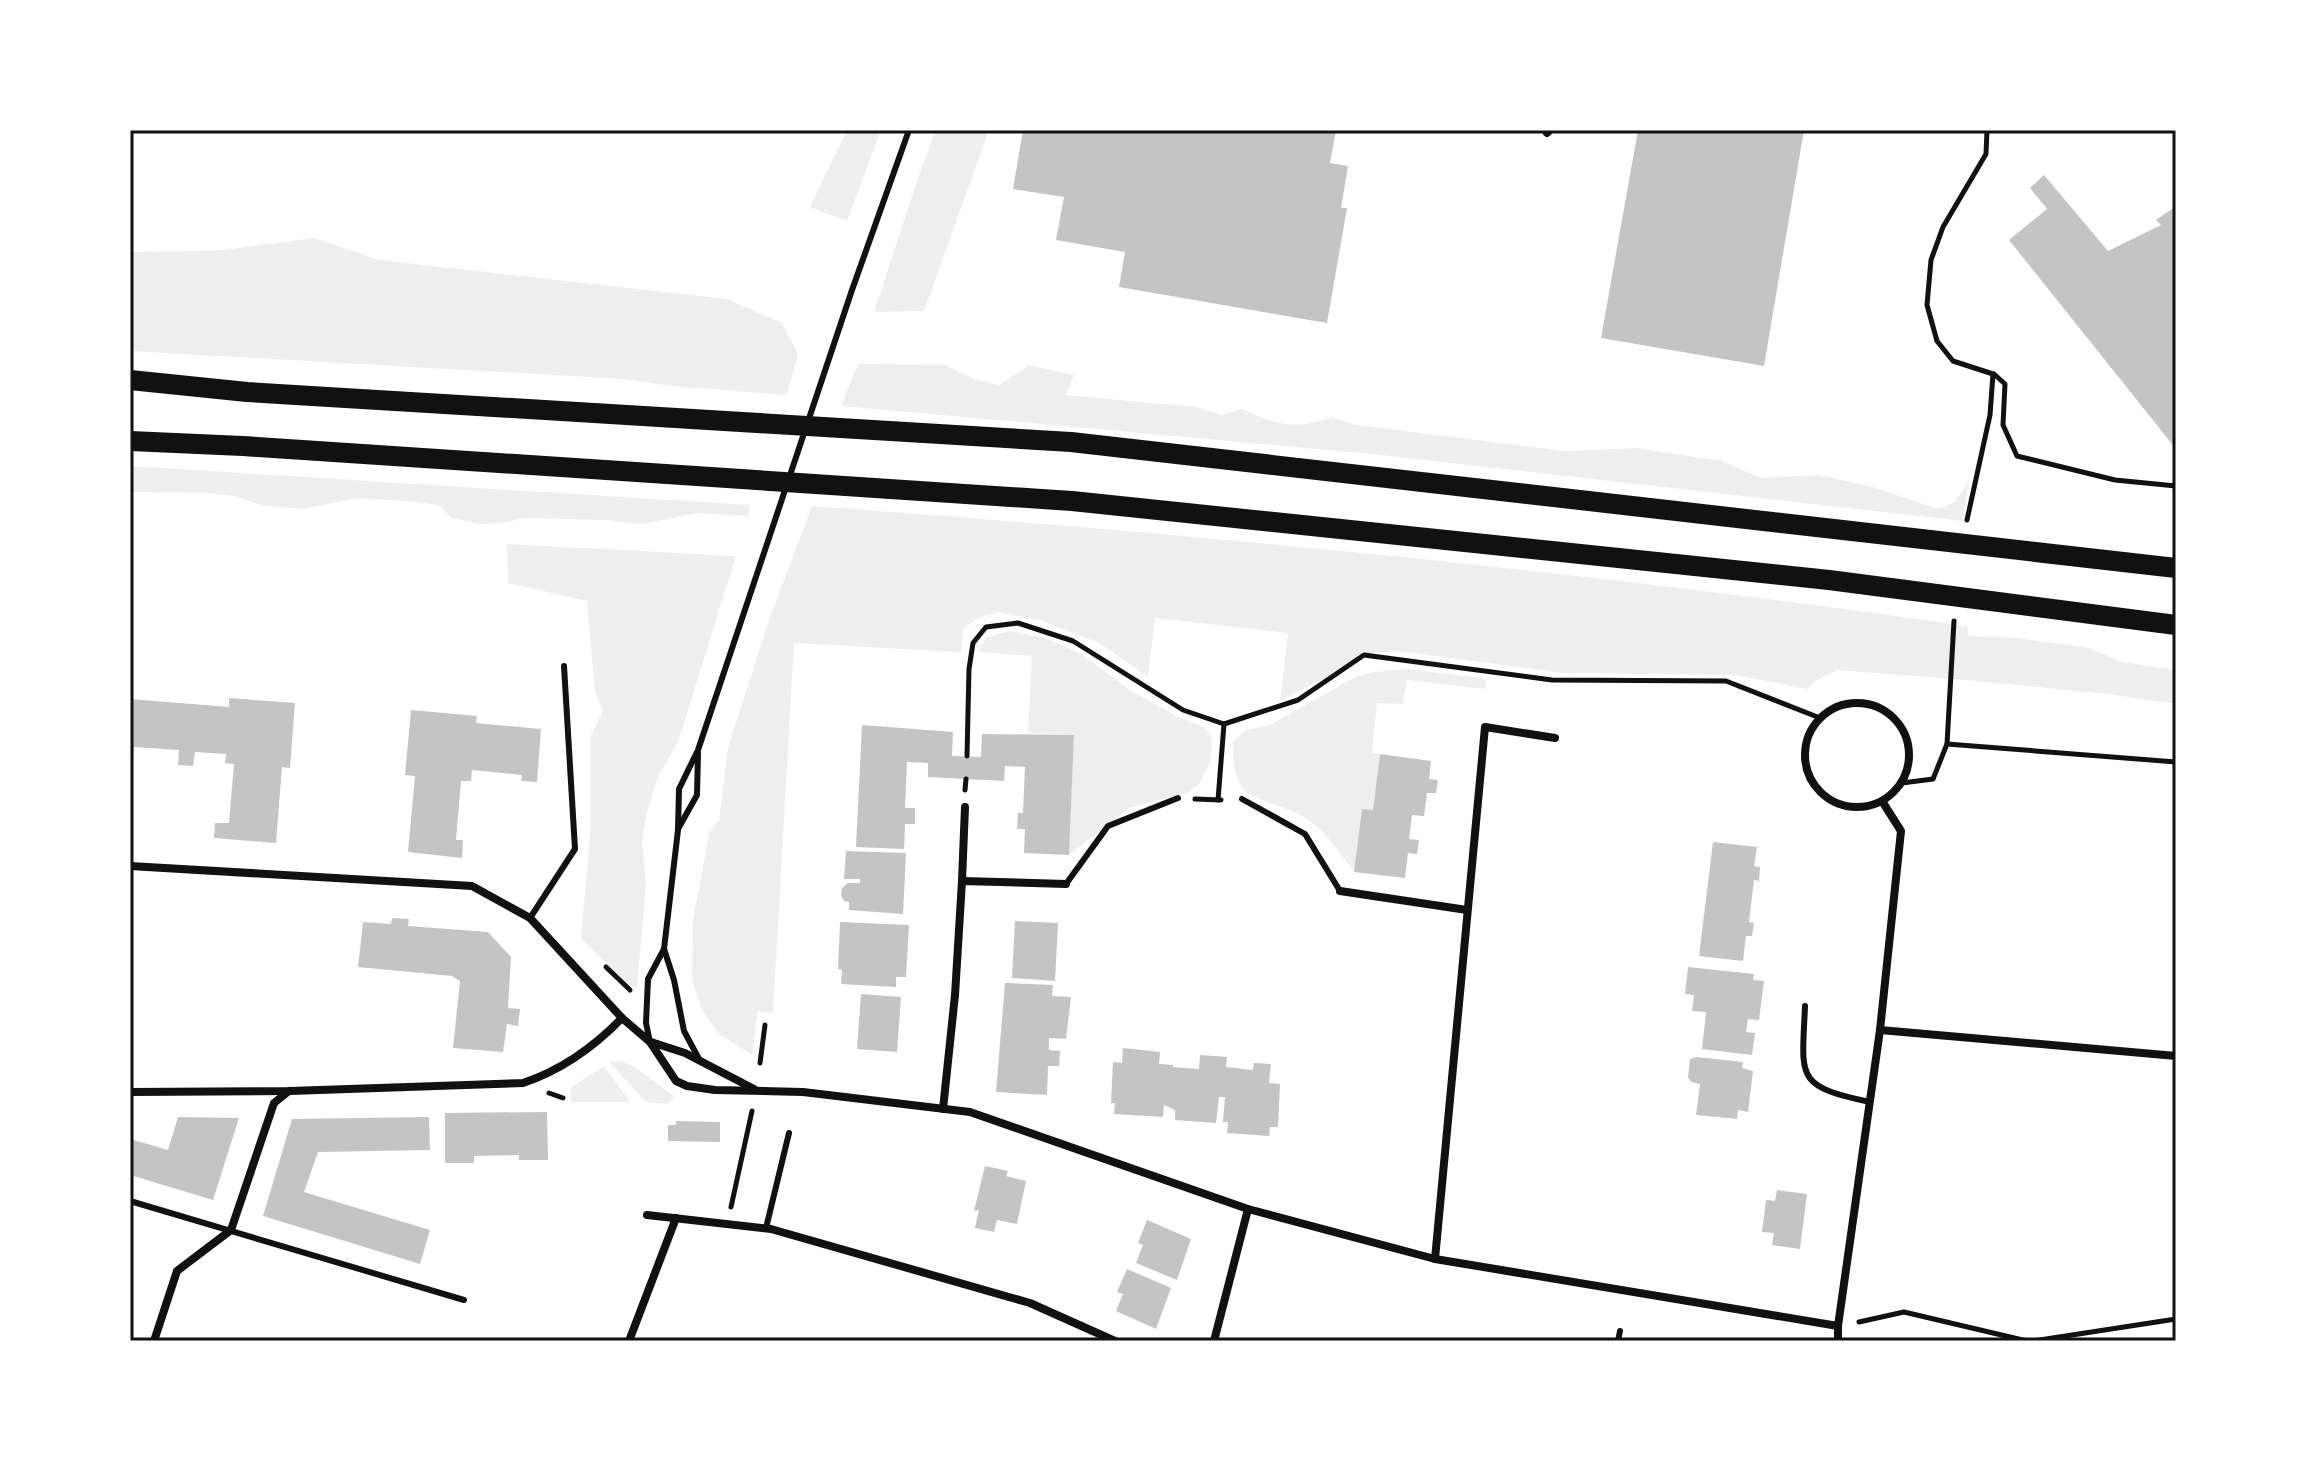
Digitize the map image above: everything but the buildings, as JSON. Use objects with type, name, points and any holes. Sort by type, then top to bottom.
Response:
[{"type":"main road","points":[[130,380],[247,392],[1071,442],[2176,568]]},
{"type":"main road","points":[[130,441],[1072,501],[1813,578],[2176,625]]},
{"type":"street","points":[[1850,703],[1869,704],[1884,710],[1898,722],[1908,742],[1909,760],[1902,783],[1882,801],[1864,807],[1846,806],[1822,794],[1811,780],[1805,759],[1806,741],[1820,718],[1835,707],[1850,703]]},
{"type":"street","points":[[1435,1259],[1485,727],[1555,738]]},
{"type":"street","points":[[1838,1341],[1880,1030],[1901,831],[1882,801]]},
{"type":"street","points":[[943,1109],[955,995],[965,807]]},
{"type":"street","points":[[130,866],[472,886],[530,918],[622,1018],[650,1042],[676,1081],[687,1086],[715,1090],[803,1092],[970,1112],[1248,1209],[1435,1259],[1838,1326]]},
{"type":"street","points":[[962,881],[1066,884]]},
{"type":"street","points":[[1340,891],[1467,910]]},
{"type":"street","points":[[130,1092],[290,1091],[523,1083],[542,1077],[579,1056],[622,1018]]},
{"type":"street","points":[[1880,1030],[2176,1056]]},
{"type":"street","points":[[650,1042],[699,1060],[756,1090]]},
{"type":"street","points":[[154,1341],[177,1271],[231,1230],[274,1103],[290,1091]]},
{"type":"street","points":[[1214,1341],[1248,1209]]},
{"type":"street","points":[[647,1215],[766,1228],[1030,1303],[1115,1341]]},
{"type":"street","points":[[629,1341],[676,1218]]},
{"type":"lane","points":[[650,1042],[646,1023],[648,979],[664,949],[678,830],[679,789],[698,750],[852,290],[909,130]]},
{"type":"lane","points":[[530,918],[575,849],[564,666]]},
{"type":"lane","points":[[678,830],[697,795],[698,750]]},
{"type":"lane","points":[[1066,884],[1108,826],[1178,798]]},
{"type":"lane","points":[[1242,799],[1305,834],[1340,891]]},
{"type":"lane","points":[[664,949],[684,1031],[699,1060]]},
{"type":"lane","points":[[1805,1006],[1803,1062],[1807,1077],[1834,1095],[1870,1102]]},
{"type":"lane","points":[[766,1228],[789,1133]]},
{"type":"lane","points":[[130,1201],[464,1300]]},
{"type":"lane","points":[[1618,1341],[1620,1331]]},
{"type":"path","points":[[1987,130],[1986,154],[1943,227],[1931,260],[1927,305],[1937,341],[1953,361],[1993,374],[2005,384],[2003,425],[2017,456],[2115,480],[2176,486]]},
{"type":"path","points":[[1990,415],[1993,374]]},
{"type":"path","points":[[967,756],[969,669],[973,643],[986,627],[1018,623],[1073,641],[1183,710],[1224,724],[1298,700],[1364,655],[1552,680],[1726,681],[1820,718]]},
{"type":"path","points":[[1902,783],[1933,779],[1947,744],[1948,720]]},
{"type":"path","points":[[1218,800],[1224,724]]},
{"type":"path","points":[[1947,744],[2176,762]]},
{"type":"path","points":[[1178,798],[1242,799]]},
{"type":"path","points":[[599,960],[631,991],[639,992]]},
{"type":"path","points":[[760,1063],[765,1025]]},
{"type":"path","points":[[727,1224],[752,1111]]},
{"type":"path","points":[[1838,1326],[1904,1312],[2030,1341],[2176,1319]]},
{"type":"shaded area","points":[[847,130],[881,130],[847,221],[810,207]]},
{"type":"shaded area","points":[[936,130],[989,130],[924,311],[874,312],[920,172]]},
{"type":"shaded area","points":[[314,238],[379,260],[727,299],[782,323],[798,354],[787,395],[623,379],[130,351],[130,252],[223,250]]},
{"type":"shaded area","points":[[858,364],[945,365],[974,379],[999,385],[1029,365],[1074,375],[1066,395],[1196,407],[1221,415],[1241,409],[1265,419],[1295,425],[1331,417],[1357,425],[1564,451],[1636,448],[1722,461],[1761,478],[1819,475],[1873,487],[1938,509],[1955,502],[1969,480],[1963,521],[1372,454],[841,406]]},
{"type":"shaded area","points":[[130,466],[750,505],[748,516],[698,513],[642,524],[524,518],[481,524],[451,518],[439,505],[414,502],[358,498],[302,509],[261,505],[234,496],[205,493],[130,492]]},
{"type":"shaded area","points":[[812,506],[1391,556],[1679,588],[1967,626],[1969,636],[2017,638],[2089,648],[2123,662],[2176,670],[2176,704],[2107,694],[1837,670],[1815,681],[1807,689],[1736,675],[1564,673],[1397,651],[1374,653],[1280,701],[1288,633],[1155,618],[1148,677],[1099,643],[1040,620],[997,612],[977,619],[963,629],[961,652],[794,643],[773,1013],[758,1011],[752,1055],[719,1034],[702,1010],[692,980],[693,921],[709,833],[719,820],[728,748],[768,623]]},
{"type":"shaded area","points":[[507,544],[736,556],[678,742],[658,777],[646,816],[642,841],[646,885],[637,987],[627,985],[581,938],[591,823],[591,735],[603,711],[595,693],[587,601],[508,583]]},
{"type":"shaded area","points":[[1010,631],[1048,639],[1080,653],[1130,690],[1203,727],[1210,734],[1212,745],[1210,762],[1199,784],[1189,792],[1129,808],[1069,855],[1074,735],[1028,733],[1032,656],[978,652],[987,637]]},
{"type":"shaded area","points":[[1407,669],[1482,678],[1486,680],[1486,689],[1407,680],[1403,704],[1377,703],[1372,753],[1380,754],[1373,810],[1362,809],[1354,871],[1314,824],[1244,789],[1234,764],[1233,742],[1246,730],[1270,725],[1355,677]]},
{"type":"shaded area","points":[[622,1061],[674,1096],[669,1104],[646,1102],[609,1062]]},
{"type":"shaded area","points":[[604,1066],[630,1102],[571,1102],[571,1087]]}]
